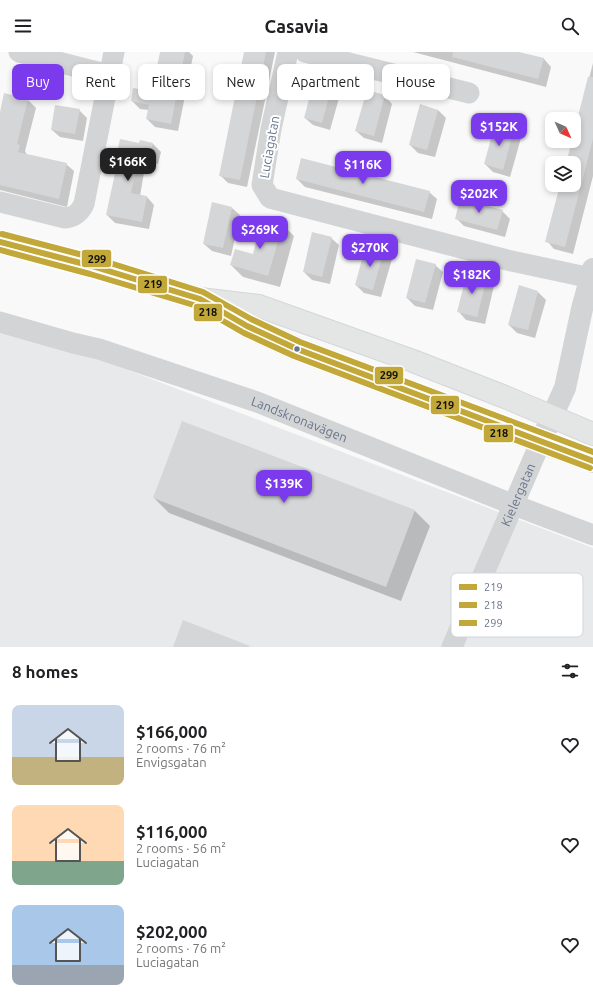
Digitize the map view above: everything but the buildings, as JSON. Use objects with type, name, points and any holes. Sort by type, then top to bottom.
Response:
[{"type":"main road","points":[[0,242],[92,266],[200,299],[259,306],[413,361],[593,434]]},
{"type":"main road","points":[[200,299],[248,326],[297,349],[593,461]]},
{"type":"street","points":[[19,52],[72,66]]},
{"type":"street","points":[[111,64],[114,52]]},
{"type":"street","name":"Luciagatan","points":[[288,52],[271,129],[262,185],[270,198],[507,260],[592,273]]},
{"type":"street","points":[[305,52],[469,94]]},
{"type":"street","points":[[0,202],[65,218],[79,212],[84,204],[104,100]]},
{"type":"street","name":"Kielergatan","points":[[484,573],[565,388],[588,310],[592,273]]},
{"type":"street","name":"Landskronavägen","points":[[0,322],[99,349],[257,402],[593,535]]},
{"type":"street","name":"Kielergatan","points":[[452,647],[456,637]]},
{"type":"shaded area","points":[[0,321],[593,548],[593,647],[0,647]]},
{"type":"transit line","name":"299","points":[[2,234],[94,258],[203,292],[251,319],[300,342],[593,452]]},
{"type":"transit line","name":"219","points":[[0,242],[92,266],[200,299],[247,326],[297,349],[593,461]]},
{"type":"transit line","name":"218","points":[[0,250],[90,274],[197,306],[244,333],[294,356],[590,468]]}]
